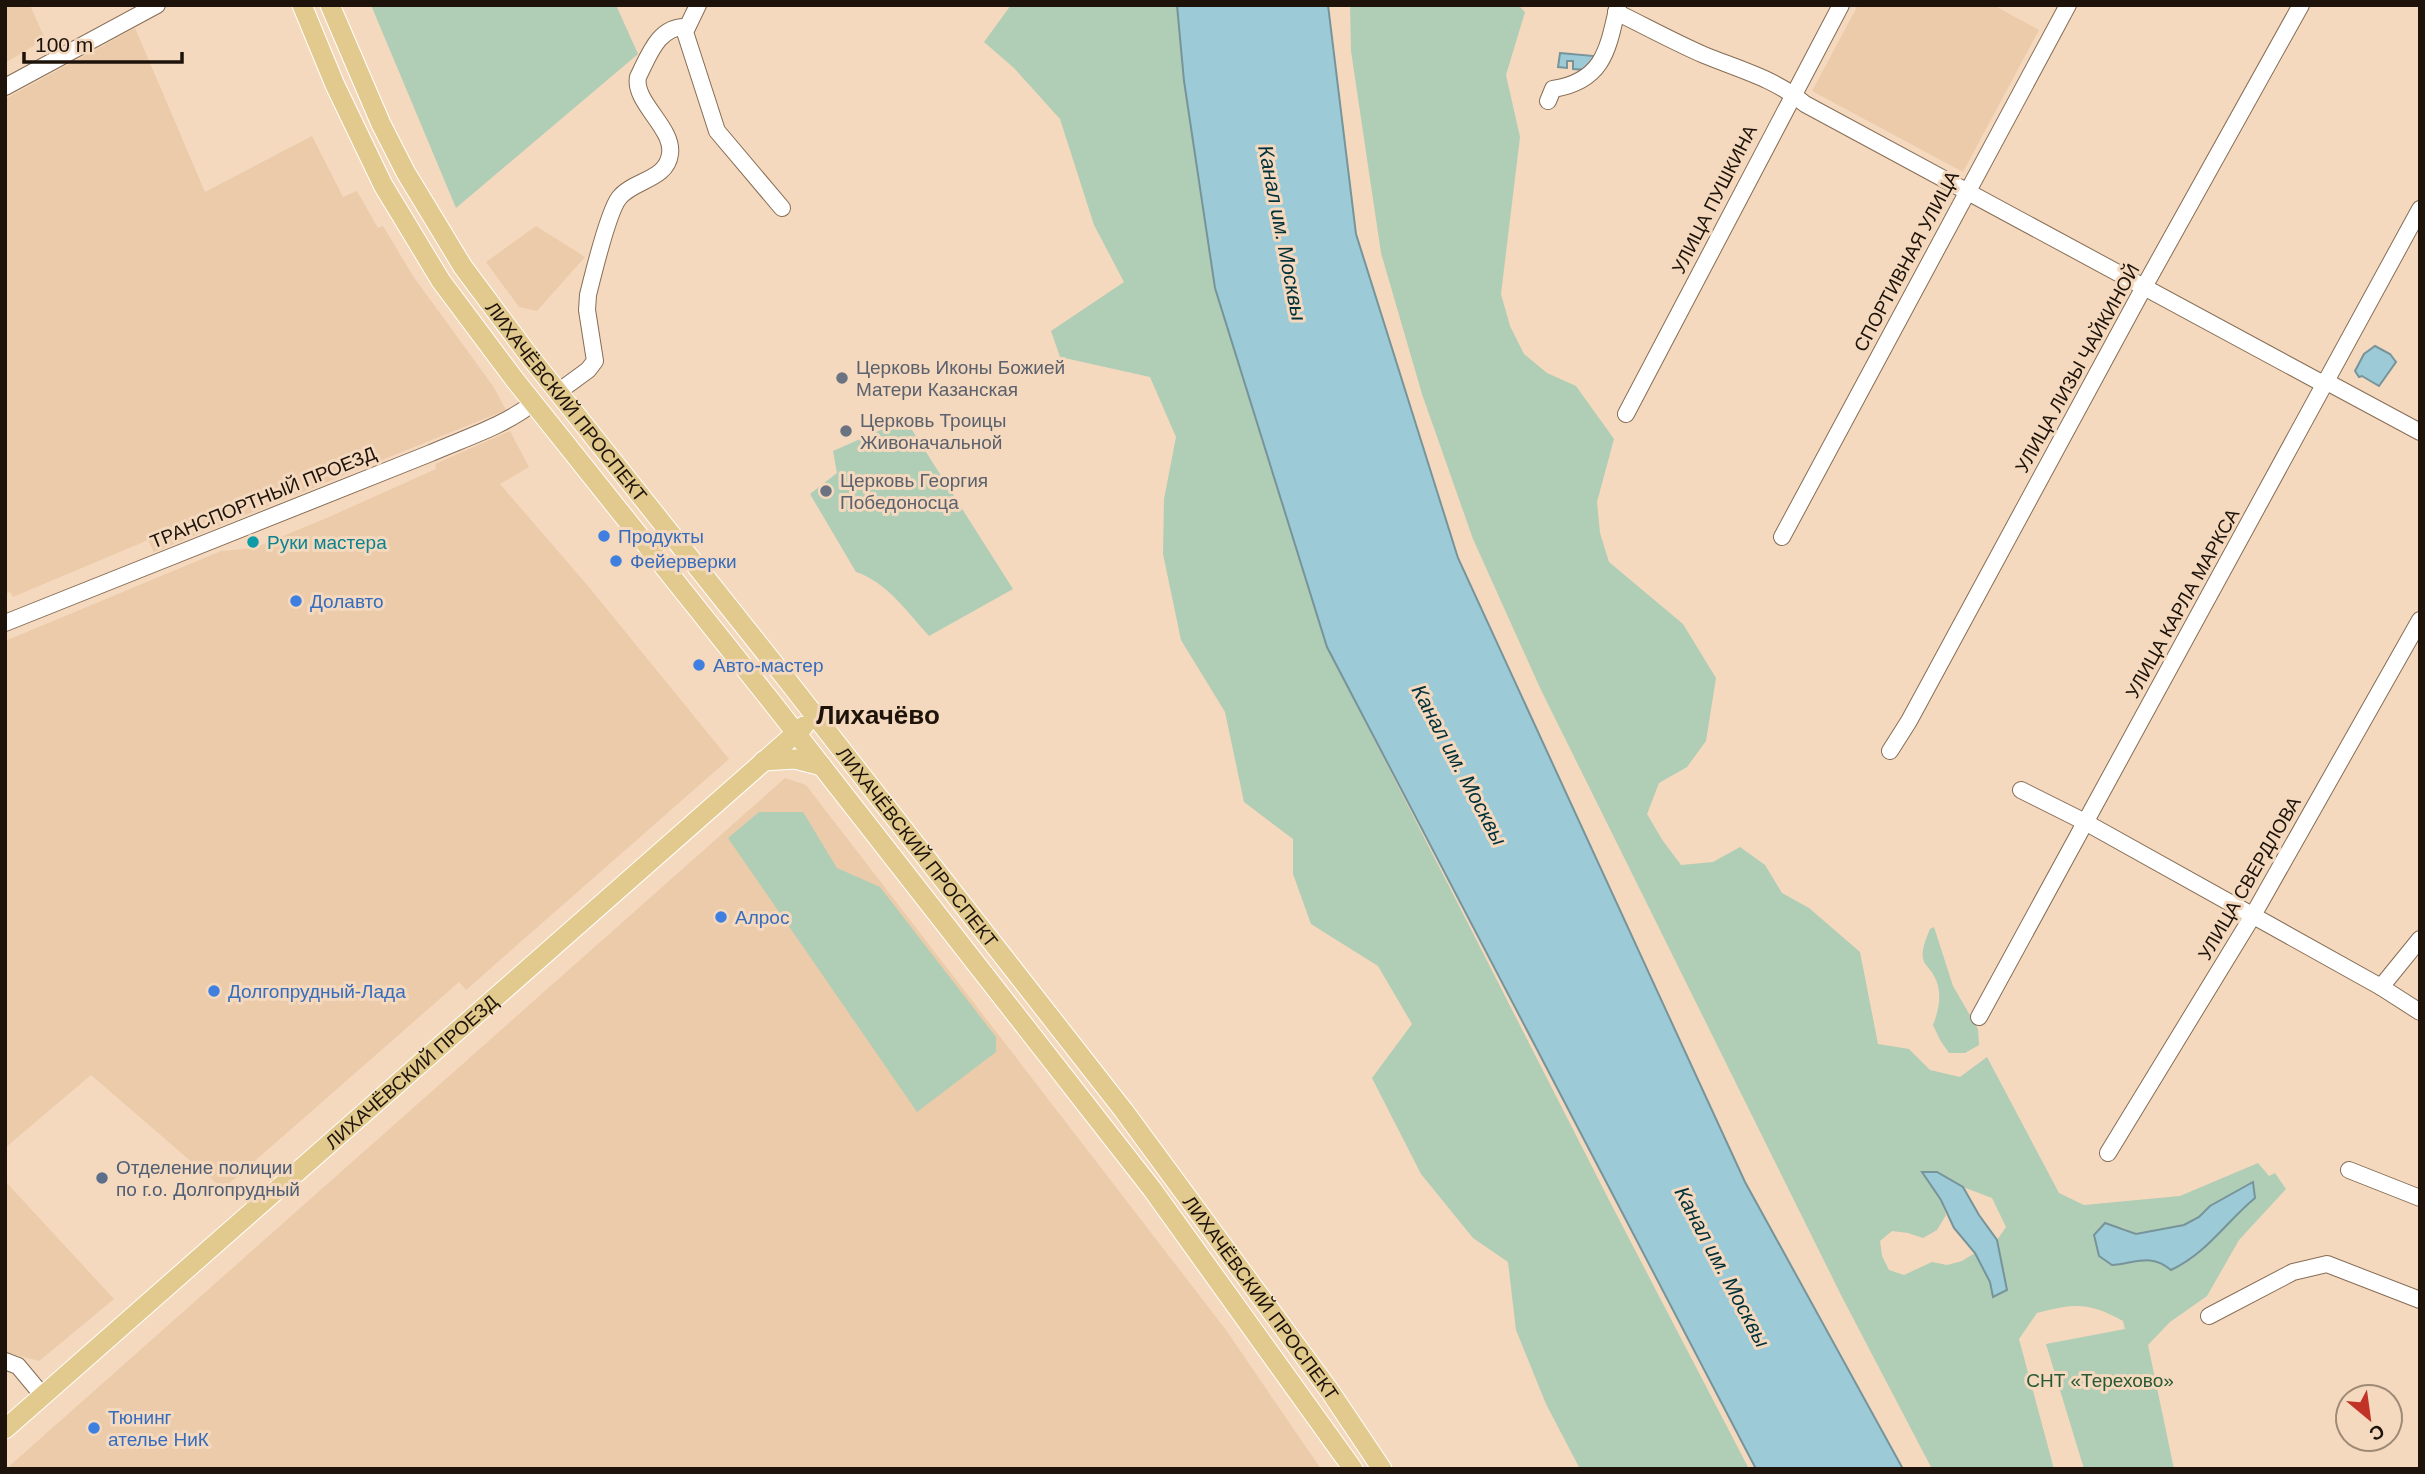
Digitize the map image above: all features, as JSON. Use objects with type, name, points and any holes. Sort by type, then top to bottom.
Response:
[{"type":"main road","name":"ЛИХАЧЁВСКИЙ ПРОСПЕКТ","points":[[302,5],[358,135],[400,215],[441,281],[533,403],[764,692],[1152,1189],[1353,1469]]},
{"type":"main road","name":"ЛИХАЧЁВСКИЙ ПРОСПЕКТ","points":[[330,5],[405,173],[468,274],[1164,1163],[1329,1390],[1382,1469]]},
{"type":"main road","points":[[763,761],[770,749],[774,730],[764,692]]},
{"type":"main road","name":"ЛИХАЧЁВСКИЙ ПРОЕЗД","points":[[5,1429],[816,716]]},
{"type":"main road","points":[[763,761],[795,760],[822,766]]},
{"type":"street","points":[[5,87],[157,5]]},
{"type":"street","points":[[698,5],[685,32],[717,131],[782,208]]},
{"type":"street","name":"УЛИЦА ПУШКИНА","points":[[1626,414],[1841,5]]},
{"type":"street","name":"СПОРТИВНАЯ УЛИЦА","points":[[1782,537],[2068,5]]},
{"type":"street","name":"УЛИЦА ЛИЗЫ ЧАЙКИНОЙ","points":[[1890,751],[1909,721],[2144,287],[2301,5]]},
{"type":"street","points":[[1548,101],[1553,89],[1579,83],[1598,68],[1617,9],[1703,55],[1743,69],[1793,93],[1805,104],[2318,381],[2327,382],[2420,432]]},
{"type":"street","points":[[558,392],[589,370],[595,360],[587,310],[588,295],[617,201],[629,189],[660,172],[670,156],[670,144],[638,87],[638,77],[663,32],[676,26],[687,27]]},
{"type":"street","name":"УЛИЦА КАРЛА МАРКСА","points":[[1979,1017],[2420,209]]},
{"type":"street","name":"ТРАНСПОРТНЫЙ ПРОЕЗД","points":[[5,622],[431,453],[499,424],[521,413],[533,403]]},
{"type":"street","name":"УЛИЦА СВЕРДЛОВА","points":[[2108,1153],[2252,917],[2420,620]]},
{"type":"street","points":[[2021,790],[2085,822],[2420,1012]]},
{"type":"street","points":[[2381,988],[2420,939]]},
{"type":"street","points":[[2349,1170],[2420,1198]]},
{"type":"street","points":[[2209,1316],[2293,1272],[2327,1264],[2420,1300]]},
{"type":"street","points":[[5,1361],[18,1366],[43,1396]]},
{"type":"shaded area","points":[[5,5],[30,5],[45,39],[5,63]]},
{"type":"shaded area","points":[[1858,5],[1993,5],[2039,30],[1963,172],[1812,91]]},
{"type":"shaded area","points":[[135,28],[205,192],[312,136],[343,197],[357,191],[378,228],[383,226],[413,276],[493,386],[506,410],[154,552],[148,540],[13,597],[10,592],[5,594],[5,99]]},
{"type":"shaded area","points":[[536,226],[585,257],[537,311],[519,307],[486,262]]},
{"type":"shaded area","points":[[510,431],[529,467],[500,484],[588,586],[729,759],[466,990],[459,982],[223,1189],[91,1075],[5,1148],[5,641],[221,551],[254,548],[329,517],[436,469],[435,464]]},
{"type":"shaded area","points":[[785,778],[806,785],[1226,1330],[1321,1469],[6,1469]]},
{"type":"shaded area","points":[[5,1181],[114,1299],[39,1361],[5,1352]]},
{"type":"green space","points":[[371,5],[616,5],[638,54],[456,208]]},
{"type":"green space","points":[[1011,5],[1177,5],[1184,81],[1215,288],[1327,647],[1749,1469],[1580,1469],[1546,1404],[1516,1330],[1508,1262],[1473,1238],[1421,1174],[1372,1078],[1412,1024],[1378,966],[1311,924],[1293,874],[1293,839],[1244,802],[1225,712],[1181,640],[1163,554],[1164,499],[1176,437],[1150,377],[1060,357],[1051,331],[1124,282],[1094,225],[1060,119],[1014,68],[984,42]]},
{"type":"green space","name":"СНТ «Терехово»","points":[[1350,5],[1518,5],[1525,12],[1506,75],[1520,137],[1501,294],[1510,326],[1524,354],[1547,373],[1576,386],[1614,439],[1597,502],[1600,533],[1609,562],[1683,624],[1716,678],[1706,741],[1687,767],[1659,783],[1647,814],[1681,865],[1713,862],[1740,847],[1765,865],[1782,893],[1809,908],[1860,952],[1878,1044],[1909,1049],[1930,1070],[1960,1077],[1987,1057],[2059,1193],[2084,1205],[2180,1196],[2258,1163],[2269,1176],[2275,1173],[2286,1189],[2239,1240],[2207,1296],[2170,1322],[2148,1345],[2174,1469],[2084,1469],[2046,1344],[2125,1329],[2123,1321],[2100,1310],[2072,1306],[2037,1313],[2019,1339],[2054,1469],[1932,1469],[1842,1297],[1541,690],[1473,539],[1422,394],[1381,253],[1351,51]],"holes":[[[1923,1172],[1950,1179],[1992,1198],[2006,1227],[1997,1240],[2007,1290],[1993,1296],[1990,1282],[1975,1253],[1962,1261],[1947,1265],[1932,1262],[1904,1275],[1889,1270],[1882,1256],[1880,1241],[1892,1231],[1923,1238],[1937,1230],[1946,1215],[1941,1200]],[[2253,1183],[2255,1198],[2185,1263],[2171,1270],[2151,1260],[2128,1263],[2121,1227],[2136,1234],[2184,1225],[2199,1217],[2210,1206]]]},
{"type":"green space","points":[[905,419],[1013,589],[929,636],[905,608],[878,583],[856,572],[810,494],[837,473],[833,451]]},
{"type":"green space","points":[[759,812],[803,812],[837,868],[880,887],[996,1037],[996,1052],[917,1112],[728,838]]},
{"type":"green space","points":[[1934,927],[1953,986],[1978,1029],[1979,1045],[1965,1053],[1949,1053],[1933,1025],[1939,994],[1937,982],[1924,962],[1923,954],[1930,929]]},
{"type":"water","name":"Канал им. Москвы","points":[[1177,5],[1328,5],[1356,234],[1458,558],[1745,1182],[1903,1469],[1756,1469],[1327,647],[1215,288],[1184,81]]},
{"type":"water","points":[[1560,53],[1594,56],[1587,70],[1573,69],[1573,61],[1567,61],[1567,68],[1558,67]]},
{"type":"water","points":[[2375,346],[2390,354],[2396,362],[2379,386],[2362,376],[2359,377],[2355,371],[2364,354]]},
{"type":"water","points":[[1922,1172],[1937,1172],[1963,1187],[1997,1240],[2007,1290],[1993,1297],[1990,1282],[1975,1253],[1954,1228],[1941,1200]]},
{"type":"water","points":[[2253,1182],[2255,1198],[2205,1247],[2171,1270],[2150,1260],[2112,1265],[2099,1256],[2094,1235],[2105,1223],[2136,1234],[2184,1225],[2199,1217],[2210,1206]]},
{"type":"place","name":"Церковь Иконы Божией Матери Казанская","points":[[842,378]]},
{"type":"place","name":"Церковь Троицы Живоначальной","points":[[846,431]]},
{"type":"place","name":"Церковь Георгия Победоносца","points":[[826,491]]},
{"type":"place","name":"Продукты","points":[[604,536]]},
{"type":"place","name":"Руки мастера","points":[[253,542]]},
{"type":"place","name":"Фейерверки","points":[[616,561]]},
{"type":"place","name":"Долавто","points":[[296,601]]},
{"type":"place","name":"Авто-мастер","points":[[699,665]]},
{"type":"place","name":"Алрос","points":[[721,917]]},
{"type":"place","name":"Долгопрудный-Лада","points":[[214,991]]},
{"type":"place","name":"Отделение полиции по г.о. Долгопрудный","points":[[102,1178]]},
{"type":"place","name":"Тюнинг ателье НиК","points":[[94,1428]]},
{"type":"district","name":"Лихачёво","points":[[878,715]]}]
